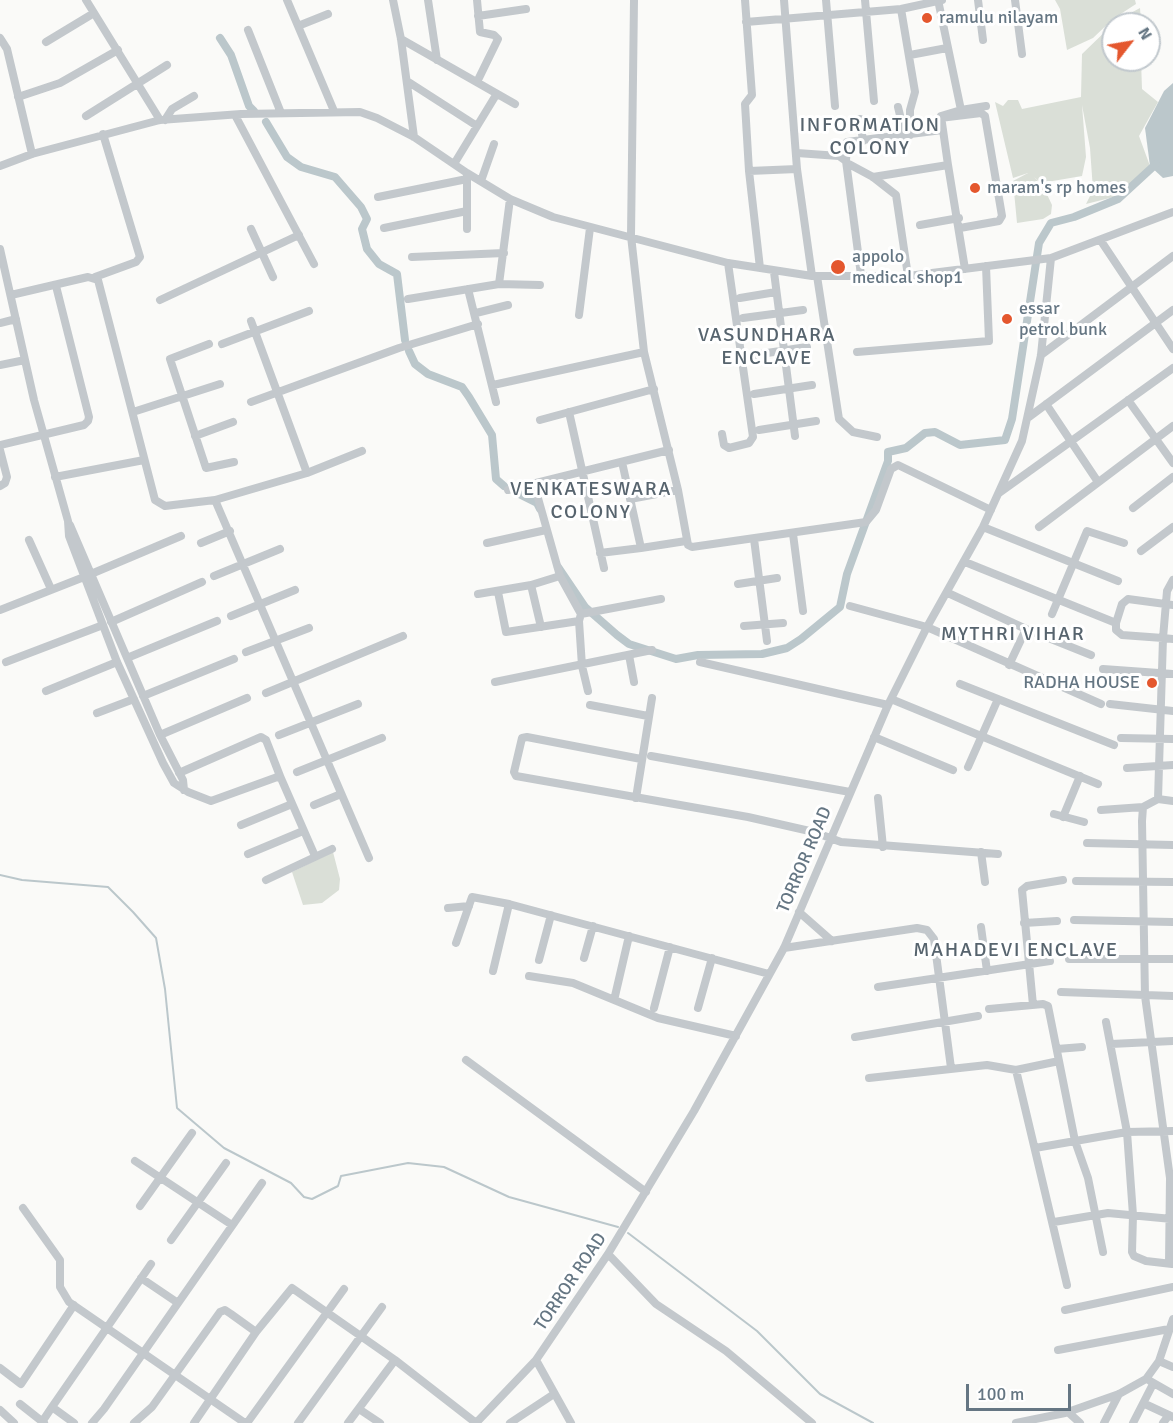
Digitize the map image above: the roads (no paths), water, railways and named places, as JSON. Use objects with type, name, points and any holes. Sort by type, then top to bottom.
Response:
[{"type":"street","points":[[86,0],[162,120]]},
{"type":"street","points":[[287,0],[334,111]]},
{"type":"street","points":[[393,0],[401,39],[414,137]]},
{"type":"street","points":[[428,0],[437,60]]},
{"type":"street","points":[[477,0],[480,32],[494,35],[498,39],[477,82]]},
{"type":"street","points":[[634,0],[631,236],[644,352],[678,489],[686,541],[692,547],[866,522],[876,510],[891,469],[898,465],[991,510]]},
{"type":"street","points":[[745,0],[752,95],[745,104],[749,171],[760,268]]},
{"type":"street","points":[[784,0],[797,169],[839,419],[853,432],[877,437]]},
{"type":"street","points":[[826,0],[835,106]]},
{"type":"street","points":[[865,0],[874,100]]},
{"type":"street","points":[[938,0],[960,110]]},
{"type":"street","points":[[746,22],[828,17],[866,11],[901,9],[942,0]]},
{"type":"street","points":[[978,0],[983,40]]},
{"type":"street","points":[[1015,0],[1022,54]]},
{"type":"street","points":[[478,16],[526,9]]},
{"type":"street","points":[[901,9],[915,92],[907,135]]},
{"type":"street","points":[[46,42],[94,13]]},
{"type":"street","points":[[298,26],[328,14]]},
{"type":"street","points":[[248,30],[281,113]]},
{"type":"street","points":[[0,38],[7,49],[32,154]]},
{"type":"street","points":[[401,39],[515,104]]},
{"type":"street","points":[[910,55],[947,48]]},
{"type":"street","points":[[18,97],[60,83],[117,50]]},
{"type":"street","points":[[86,116],[167,65]]},
{"type":"street","points":[[407,81],[477,126]]},
{"type":"street","points":[[454,164],[496,95]]},
{"type":"street","points":[[162,120],[172,109],[194,96]]},
{"type":"street","points":[[898,106],[907,135]]},
{"type":"street","points":[[965,270],[959,218],[940,118],[944,113],[986,106]]},
{"type":"street","points":[[0,166],[32,154],[162,120],[334,111],[369,115],[414,137],[454,164],[467,176],[481,181],[510,199],[553,217],[728,263],[774,272],[814,276],[908,276],[1051,258],[1173,212]]},
{"type":"street","points":[[940,118],[981,113],[985,116],[1002,216],[999,221],[960,228]]},
{"type":"street","points":[[235,115],[314,264]]},
{"type":"street","points":[[860,119],[863,141]]},
{"type":"street","points":[[861,275],[847,162],[847,142],[942,130]]},
{"type":"street","points":[[11,295],[94,277],[136,262],[140,257],[104,134]]},
{"type":"street","points":[[481,181],[494,144]]},
{"type":"street","points":[[797,153],[839,156],[873,177],[896,195],[908,276]]},
{"type":"street","points":[[873,177],[948,165]]},
{"type":"street","points":[[749,171],[797,169]]},
{"type":"street","points":[[378,197],[467,176]]},
{"type":"street","points":[[467,176],[467,229]]},
{"type":"street","points":[[500,284],[510,199]]},
{"type":"street","points":[[384,228],[467,211]]},
{"type":"street","points":[[920,225],[959,218]]},
{"type":"street","points":[[579,315],[590,228]]},
{"type":"street","points":[[251,229],[273,277]]},
{"type":"street","points":[[160,300],[299,235]]},
{"type":"street","points":[[1101,241],[1173,349]]},
{"type":"street","points":[[0,249],[25,360],[68,521],[107,623],[127,658],[179,773],[184,790]]},
{"type":"street","points":[[412,257],[504,253]]},
{"type":"street","points":[[1041,355],[1173,256]]},
{"type":"street","name":"TORROR ROAD","points":[[480,1422],[536,1360],[608,1254],[736,1036],[784,948],[890,702],[927,627],[983,527],[1022,441],[1041,355],[1051,258]]},
{"type":"street","points":[[722,434],[724,445],[729,448],[744,446],[753,437],[728,263]]},
{"type":"street","points":[[857,352],[989,341],[986,266]]},
{"type":"street","points":[[774,272],[795,435]]},
{"type":"street","points":[[94,277],[100,284],[144,460],[158,503],[165,506],[215,500],[307,473],[362,451]]},
{"type":"street","points":[[408,299],[500,284],[540,285]]},
{"type":"street","points":[[0,445],[84,425],[89,417],[56,286]]},
{"type":"street","points":[[468,289],[476,313],[496,402]]},
{"type":"street","points":[[740,298],[776,292]]},
{"type":"street","points":[[476,313],[508,305]]},
{"type":"street","points":[[222,344],[309,310]]},
{"type":"street","points":[[742,318],[803,310]]},
{"type":"street","points":[[1029,417],[1173,310]]},
{"type":"street","points":[[0,323],[16,319]]},
{"type":"street","points":[[251,321],[307,473]]},
{"type":"street","points":[[251,402],[399,348],[478,324]]},
{"type":"street","points":[[208,344],[170,359],[206,468],[234,462]]},
{"type":"street","points":[[747,356],[807,347]]},
{"type":"street","points":[[493,385],[644,352]]},
{"type":"street","points":[[0,365],[25,360]]},
{"type":"street","points":[[998,494],[1173,368]]},
{"type":"street","points":[[132,411],[220,384]]},
{"type":"street","points":[[754,394],[812,385]]},
{"type":"street","points":[[540,420],[654,389]]},
{"type":"street","points":[[1128,400],[1173,463]]},
{"type":"street","points":[[1046,404],[1098,482]]},
{"type":"street","points":[[569,412],[604,568]]},
{"type":"street","points":[[759,430],[816,421]]},
{"type":"street","points":[[195,436],[233,422]]},
{"type":"street","points":[[1039,527],[1173,426]]},
{"type":"street","points":[[0,450],[7,477],[5,483],[0,486]]},
{"type":"street","points":[[508,490],[669,450]]},
{"type":"street","points":[[55,477],[144,460]]},
{"type":"street","points":[[622,462],[641,548]]},
{"type":"street","points":[[1132,508],[1173,477]]},
{"type":"street","points":[[534,484],[560,576],[580,618],[582,666],[588,692]]},
{"type":"street","points":[[630,499],[678,489]]},
{"type":"street","points":[[215,500],[369,858]]},
{"type":"street","points":[[983,527],[1118,581]]},
{"type":"street","points":[[1141,551],[1173,527]]},
{"type":"street","points":[[487,543],[546,530]]},
{"type":"street","points":[[201,543],[230,531]]},
{"type":"street","points":[[1052,614],[1088,531],[1124,543]]},
{"type":"street","points":[[793,534],[803,611]]},
{"type":"street","points":[[0,610],[181,536]]},
{"type":"street","points":[[754,539],[766,641]]},
{"type":"street","points":[[29,540],[51,590]]},
{"type":"street","points":[[600,553],[686,541]]},
{"type":"street","points":[[214,576],[280,549]]},
{"type":"street","points":[[965,562],[1116,622]]},
{"type":"street","points":[[478,594],[531,585],[560,576]]},
{"type":"street","points":[[738,584],[777,579]]},
{"type":"street","points":[[1158,799],[1163,638],[1169,604],[1168,587],[1173,580]]},
{"type":"street","points":[[6,662],[107,623],[202,582]]},
{"type":"street","points":[[531,585],[541,627]]},
{"type":"street","points":[[231,616],[295,590]]},
{"type":"street","points":[[498,592],[506,633],[661,599]]},
{"type":"street","points":[[948,593],[1026,629],[1091,655]]},
{"type":"street","points":[[1169,604],[1125,600],[1116,622],[1116,630],[1122,635],[1173,639]]},
{"type":"street","points":[[850,606],[927,627],[1101,704]]},
{"type":"street","points":[[127,658],[217,621]]},
{"type":"street","points":[[744,626],[783,622]]},
{"type":"street","points":[[107,623],[117,662],[174,783],[205,800],[216,800],[280,776]]},
{"type":"street","points":[[246,652],[309,628]]},
{"type":"street","points":[[1009,665],[1026,629]]},
{"type":"street","points":[[266,693],[403,636]]},
{"type":"street","points":[[495,682],[652,650]]},
{"type":"street","points":[[629,655],[634,682]]},
{"type":"street","points":[[143,696],[234,659]]},
{"type":"street","points":[[46,691],[117,662]]},
{"type":"street","points":[[700,662],[890,702],[1098,784]]},
{"type":"street","points":[[1103,669],[1173,675]]},
{"type":"street","points":[[127,682],[135,678]]},
{"type":"street","points":[[960,684],[1114,745]]},
{"type":"street","points":[[160,735],[247,698]]},
{"type":"street","points":[[636,798],[652,698]]},
{"type":"street","points":[[97,714],[134,699]]},
{"type":"street","points":[[968,767],[998,699]]},
{"type":"street","points":[[279,735],[358,704]]},
{"type":"street","points":[[1110,704],[1173,711]]},
{"type":"street","points":[[590,705],[648,716]]},
{"type":"street","points":[[179,773],[261,736],[266,740],[315,856]]},
{"type":"street","points":[[641,759],[527,737],[522,738],[514,767],[516,776],[748,817],[840,842],[998,854]]},
{"type":"street","points":[[874,737],[953,770]]},
{"type":"street","points":[[297,772],[382,738]]},
{"type":"street","points":[[1121,738],[1173,739]]},
{"type":"street","points":[[161,758],[170,754]]},
{"type":"street","points":[[651,756],[850,792]]},
{"type":"street","points":[[1127,768],[1173,765]]},
{"type":"street","points":[[1063,817],[1080,776]]},
{"type":"street","points":[[314,806],[341,794]]},
{"type":"street","points":[[878,798],[884,847]]},
{"type":"street","points":[[1101,810],[1143,807],[1158,799],[1173,801]]},
{"type":"street","points":[[241,825],[292,804]]},
{"type":"street","points":[[1106,1022],[1127,1132],[1134,1256],[1146,1261],[1171,1264],[1172,1178],[1161,1130],[1145,996],[1143,807]]},
{"type":"street","points":[[1054,814],[1084,822]]},
{"type":"street","points":[[248,854],[303,831]]},
{"type":"street","points":[[1087,843],[1173,845]]},
{"type":"street","points":[[266,880],[332,849]]},
{"type":"street","points":[[981,852],[985,882]]},
{"type":"street","points":[[1033,1005],[1024,923],[1024,887],[1063,880]]},
{"type":"street","points":[[1076,881],[1173,882]]},
{"type":"street","points":[[456,943],[472,897],[509,904],[769,974]]},
{"type":"street","points":[[494,971],[509,904]]},
{"type":"street","points":[[448,908],[469,906]]},
{"type":"street","points":[[799,912],[832,940]]},
{"type":"street","points":[[539,960],[551,915]]},
{"type":"street","points":[[1074,920],[1173,922]]},
{"type":"street","points":[[1024,923],[1057,921]]},
{"type":"street","points":[[584,958],[593,926]]},
{"type":"street","points":[[981,927],[987,971]]},
{"type":"street","points":[[784,948],[921,928],[931,934],[934,939],[951,1068]]},
{"type":"street","points":[[615,996],[629,936]]},
{"type":"street","points":[[654,1008],[670,947]]},
{"type":"street","points":[[1069,959],[1144,957],[1173,959]]},
{"type":"street","points":[[698,1008],[712,958]]},
{"type":"street","points":[[878,987],[1050,962]]},
{"type":"street","points":[[529,976],[573,983],[658,1018],[736,1036]]},
{"type":"street","points":[[1061,992],[1173,996]]},
{"type":"street","points":[[989,1009],[1048,1006],[1075,1141],[1088,1178],[1093,1213],[1103,1252]]},
{"type":"street","points":[[855,1037],[978,1017]]},
{"type":"street","points":[[1111,1044],[1173,1041]]},
{"type":"street","points":[[1058,1049],[1082,1047]]},
{"type":"street","points":[[466,1060],[646,1192]]},
{"type":"street","points":[[869,1078],[987,1065],[1016,1070],[1059,1061]]},
{"type":"street","points":[[1016,1070],[1054,1222],[1067,1285]]},
{"type":"street","points":[[1035,1148],[1127,1132],[1173,1131]]},
{"type":"street","points":[[140,1206],[192,1133]]},
{"type":"street","points":[[135,1161],[232,1225]]},
{"type":"street","points":[[171,1240],[226,1163]]},
{"type":"street","points":[[92,1423],[262,1183]]},
{"type":"street","points":[[23,1208],[60,1260],[60,1287],[74,1305],[246,1423],[344,1289]]},
{"type":"street","points":[[1054,1222],[1093,1213],[1171,1219]]},
{"type":"street","points":[[608,1254],[656,1304],[726,1351],[812,1423]]},
{"type":"street","points":[[20,1404],[43,1422],[55,1409],[106,1328],[151,1264]]},
{"type":"street","points":[[141,1278],[177,1303]]},
{"type":"street","points":[[1065,1310],[1173,1287]]},
{"type":"street","points":[[194,1423],[256,1332],[290,1288],[480,1422]]},
{"type":"street","points":[[0,1368],[21,1384],[74,1305]]},
{"type":"street","points":[[298,1423],[382,1307]]},
{"type":"street","points":[[134,1423],[152,1407],[220,1312],[225,1310],[256,1332]]},
{"type":"street","points":[[1133,1423],[1145,1404],[1150,1381],[1160,1360],[1173,1319]]},
{"type":"street","points":[[1058,1350],[1169,1329]]},
{"type":"street","points":[[348,1423],[395,1360]]},
{"type":"street","points":[[536,1360],[571,1423]]},
{"type":"street","points":[[1160,1360],[1173,1367]]},
{"type":"street","points":[[1150,1381],[1173,1394]]},
{"type":"street","points":[[1016,1423],[1035,1422],[1067,1412],[1150,1381]]},
{"type":"street","points":[[510,1423],[554,1394]]},
{"type":"street","points":[[1104,1423],[1119,1394]]},
{"type":"street","points":[[1145,1404],[1171,1416],[1164,1423]]},
{"type":"street","points":[[55,1409],[74,1423]]},
{"type":"street","points":[[359,1409],[380,1423]]},
{"type":"street","points":[[0,1410],[14,1423]]},
{"type":"street","points":[[1060,1423],[1067,1412]]},
{"type":"street","points":[[1067,1412],[1080,1423]]},
{"type":"waterway","points":[[220,38],[231,55],[249,106],[254,111]]},
{"type":"waterway","points":[[266,122],[287,157],[301,167],[335,177],[361,207],[367,219],[362,229],[367,249],[379,264],[397,274],[405,340]]},
{"type":"waterway","points":[[558,567],[585,607],[617,635],[629,644],[676,659],[698,655],[762,654],[787,648],[801,639],[840,607],[847,574],[888,461],[888,452],[906,448],[925,433],[935,432],[960,445],[1005,440],[1012,419],[1039,243],[1051,223],[1074,217],[1118,199],[1156,164]]},
{"type":"waterway","points":[[409,351],[415,364],[428,374],[462,387],[492,435],[496,479],[504,486]]},
{"type":"waterway","points":[[517,493],[537,503],[540,509]]},
{"type":"waterway","points":[[0,875],[22,880],[108,887],[133,912],[156,938],[165,989],[177,1108],[224,1148],[291,1183],[304,1197],[312,1199],[338,1186],[341,1176],[408,1163],[444,1167],[509,1197],[618,1227]]},
{"type":"waterway","points":[[628,1233],[757,1331],[820,1394],[873,1423]]},
{"type":"place","name":"ramulu nilayam","points":[[927,18]]},
{"type":"place","name":"maram's rp homes","points":[[975,188]]},
{"type":"place","name":"appolo medical shop1","points":[[838,267]]},
{"type":"place","name":"essar petrol bunk","points":[[1007,319]]},
{"type":"place","name":"RADHA HOUSE","points":[[1152,683]]},
{"type":"district","name":"INFORMATION COLONY","points":[[870,138]]},
{"type":"district","name":"VASUNDHARA ENCLAVE","points":[[767,348]]},
{"type":"district","name":"VENKATESWARA COLONY","points":[[591,502]]},
{"type":"district","name":"MYTHRI VIHAR","points":[[1013,635]]},
{"type":"district","name":"MAHADEVI ENCLAVE","points":[[1016,951]]}]
